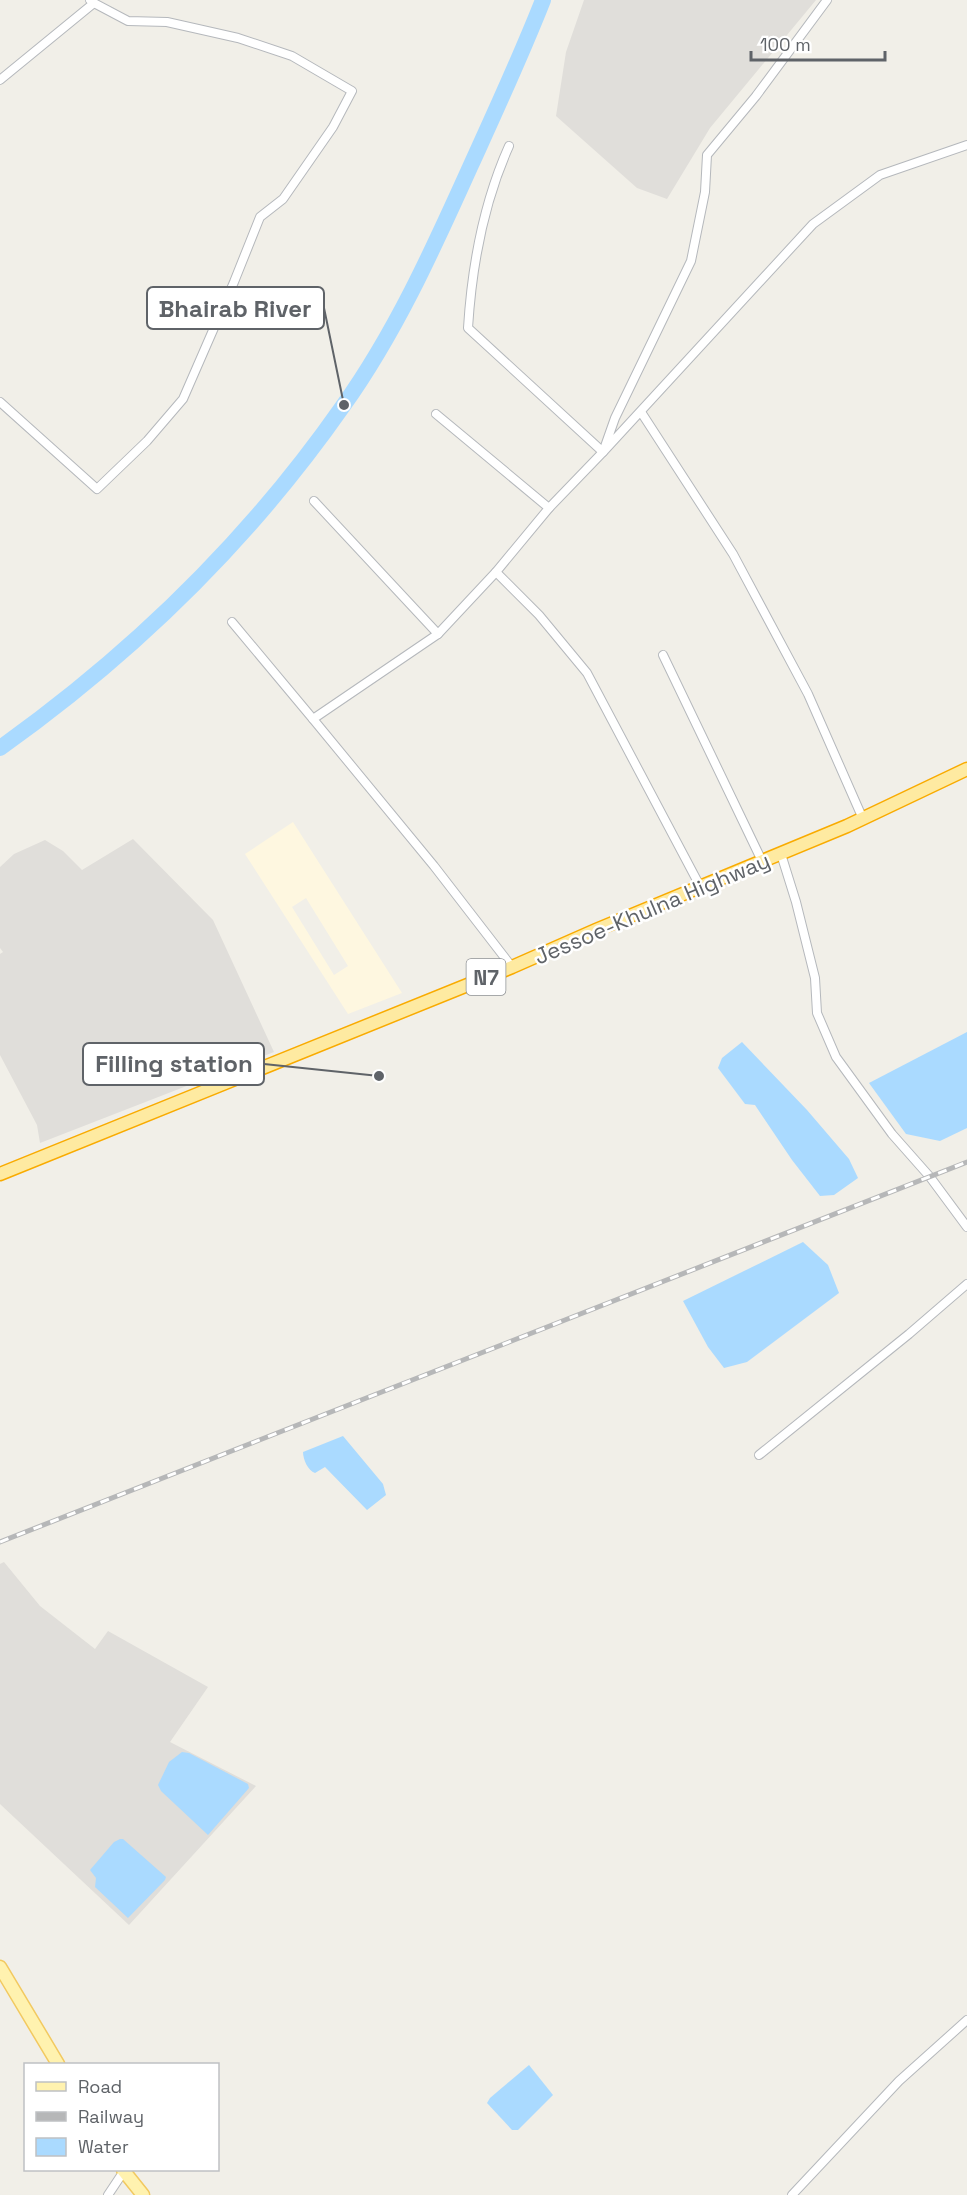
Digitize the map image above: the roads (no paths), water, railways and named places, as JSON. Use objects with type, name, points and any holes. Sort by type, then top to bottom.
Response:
[{"type":"highway","name":"Jessoe-Khulna Highway","points":[[0,1174],[701,888],[863,819],[967,769]]},
{"type":"main road","points":[[0,1967],[57,2063]]},
{"type":"main road","points":[[125,2171],[142,2195]]},
{"type":"street","points":[[603,452],[615,418],[691,261],[705,192],[707,155],[756,96],[827,0]]},
{"type":"street","points":[[0,80],[92,1],[128,21],[167,22],[238,38],[292,56],[352,91],[333,127],[283,199],[260,217],[183,399],[147,441],[97,489],[0,402]]},
{"type":"street","points":[[313,719],[438,634],[496,572],[549,508],[641,412],[813,224],[880,175],[967,145]]},
{"type":"street","points":[[510,146],[495,178],[480,233],[471,280],[468,328],[603,452]]},
{"type":"street","points":[[641,412],[733,554],[807,694],[863,819]]},
{"type":"street","points":[[436,414],[549,508]]},
{"type":"street","points":[[314,501],[438,634]]},
{"type":"street","points":[[496,572],[539,615],[587,673],[701,888]]},
{"type":"street","points":[[232,622],[434,866],[512,967]]},
{"type":"street","points":[[663,655],[762,861]]},
{"type":"street","points":[[781,854],[815,978],[817,1013],[836,1057],[892,1134],[930,1176],[967,1227]]},
{"type":"street","points":[[759,1455],[967,1284]]},
{"type":"street","points":[[792,2195],[899,2080],[967,2020]]},
{"type":"street","points":[[108,2195],[123,2171]]},
{"type":"water","points":[[967,1032],[967,1128],[940,1141],[906,1134],[869,1083]]},
{"type":"water","points":[[742,1042],[807,1110],[849,1159],[858,1178],[834,1195],[820,1196],[792,1160],[755,1105],[745,1104],[718,1068],[722,1058]]},
{"type":"water","points":[[803,1242],[828,1265],[839,1293],[747,1362],[724,1368],[708,1347],[683,1301]]},
{"type":"water","points":[[343,1436],[383,1484],[386,1495],[367,1510],[325,1467],[315,1473],[312,1472],[304,1458],[303,1452]]},
{"type":"water","points":[[182,1752],[189,1753],[248,1784],[249,1788],[208,1835],[161,1791],[158,1785],[169,1762]]},
{"type":"water","points":[[123,1839],[166,1877],[128,1918],[95,1887],[96,1878],[90,1870],[114,1842]]},
{"type":"water","points":[[529,2065],[553,2095],[518,2130],[512,2130],[487,2103]]},
{"type":"waterway","points":[[0,748],[96,674],[186,592],[269,502],[343,406],[380,349],[428,258],[508,83],[543,0]]},
{"type":"railway","points":[[0,1542],[967,1162]]},
{"type":"place","name":"Bhairab River","points":[[344,405]]},
{"type":"place","name":"Filling station","points":[[379,1076]]}]
